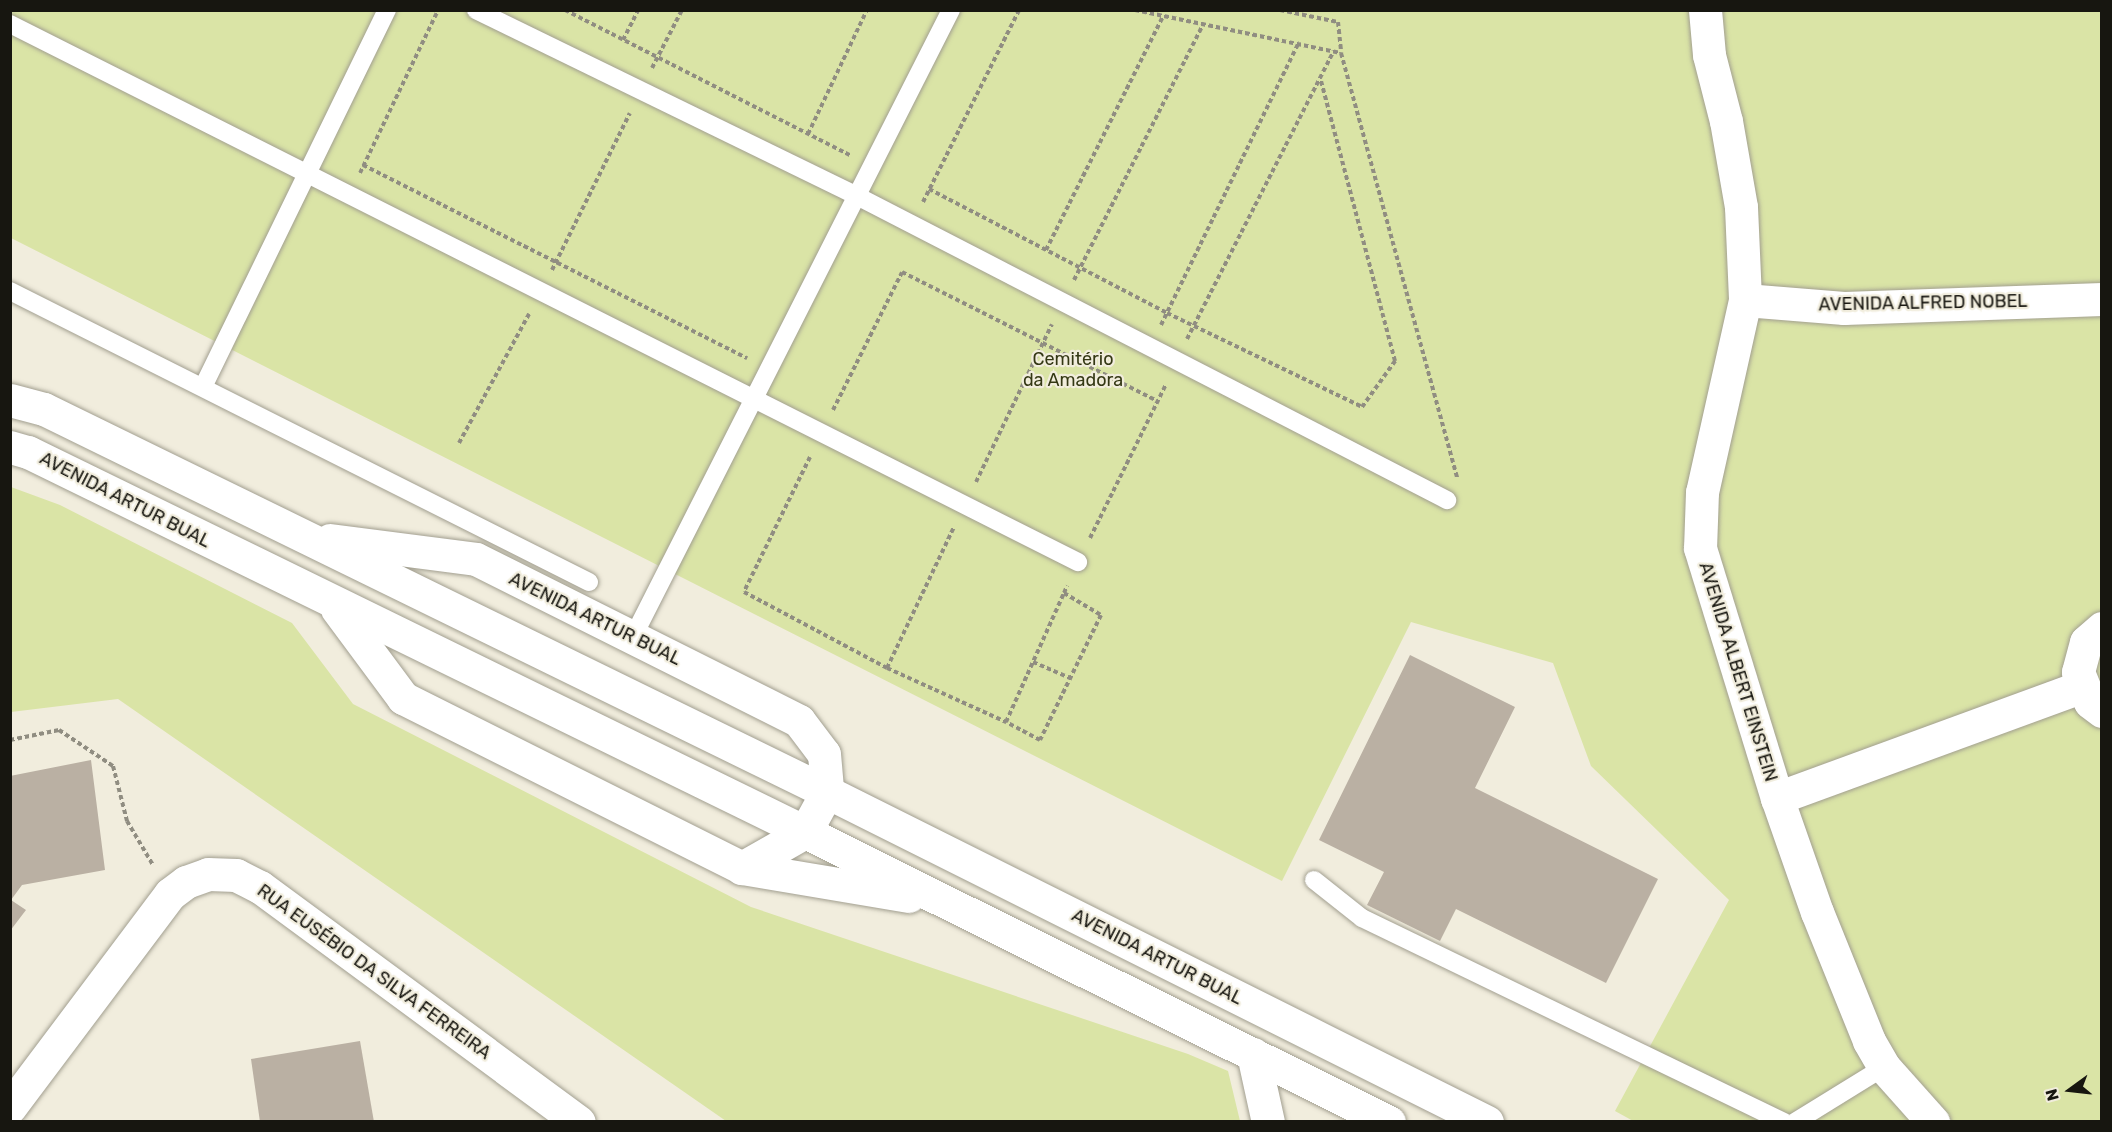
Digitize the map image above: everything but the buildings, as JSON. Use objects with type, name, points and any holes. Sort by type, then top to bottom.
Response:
[{"type":"street","name":"AVENIDA ALBERT EINSTEIN","points":[[1705,10],[1709,55],[1726,121],[1741,207],[1745,300],[1702,492],[1700,548],[1777,798],[1817,912],[1869,1041],[1884,1067],[1933,1122]]},
{"type":"street","name":"AVENIDA ALFRED NOBEL","points":[[1745,300],[1844,308],[2102,298]]},
{"type":"street","name":"AVENIDA ARTUR BUAL","points":[[10,400],[44,410],[827,792],[1487,1122]]},
{"type":"street","name":"AVENIDA ARTUR BUAL","points":[[10,447],[28,452],[334,605],[806,832],[942,902],[1389,1122]]},
{"type":"street","name":"AVENIDA ARTUR BUAL","points":[[303,537],[483,546],[633,638],[799,721],[824,754],[827,792]]},
{"type":"street","name":"AVENIDA ARTUR BUAL","points":[[334,605],[403,698],[742,868],[942,902]]},
{"type":"street","points":[[1777,798],[2091,699],[2080,656],[2086,642],[2102,628]]},
{"type":"street","points":[[742,868],[806,832],[827,792]]},
{"type":"street","name":"RUA EUSÉBIO DA SILVA FERREIRA","points":[[10,1107],[170,894],[208,874],[236,875],[260,887],[579,1122]]},
{"type":"street","points":[[1253,1054],[1268,1122]]},
{"type":"street","points":[[10,1107],[29,1122]]},
{"type":"lane","points":[[203,387],[387,10]]},
{"type":"lane","points":[[476,10],[857,196],[1447,500]]},
{"type":"lane","points":[[633,638],[951,10]]},
{"type":"lane","points":[[10,24],[1078,562]]},
{"type":"lane","points":[[10,291],[203,387],[483,546],[589,582]]},
{"type":"lane","points":[[1314,880],[1362,918],[1784,1122]]},
{"type":"lane","points":[[1795,1122],[1884,1067]]},
{"type":"path","points":[[350,196],[438,10]]},
{"type":"path","points":[[565,10],[872,167]]},
{"type":"path","points":[[623,40],[638,10]]},
{"type":"path","points":[[459,443],[556,262],[682,10]]},
{"type":"path","points":[[808,134],[867,10]]},
{"type":"path","points":[[911,224],[1019,10]]},
{"type":"path","points":[[1135,10],[1299,42],[1341,53]]},
{"type":"path","points":[[1280,10],[1338,22],[1341,53],[1459,473],[1447,500]]},
{"type":"path","points":[[1046,250],[1163,16]]},
{"type":"path","points":[[887,668],[1062,302],[1204,23]]},
{"type":"path","points":[[1150,347],[1299,42]]},
{"type":"path","points":[[1064,593],[1101,615],[1040,740],[1006,722],[1064,593],[1078,562],[1177,360],[1335,51]]},
{"type":"path","points":[[929,189],[1167,313],[1362,406],[1395,361],[1321,81]]},
{"type":"path","points":[[363,165],[769,369]]},
{"type":"path","points":[[1033,662],[1070,678]]},
{"type":"path","points":[[10,741],[59,730],[113,766],[127,821],[170,894]]},
{"type":"green space","name":"Cemitério da Amadora","points":[[10,11],[2101,11],[2101,1121],[1635,1122],[1615,1111],[1729,900],[1591,766],[1553,663],[1411,622],[1282,881],[11,238]]},
{"type":"green space","points":[[11,487],[60,505],[292,623],[353,704],[751,907],[1188,1054],[1228,1071],[1240,1121],[726,1121],[118,699],[11,712]]}]
